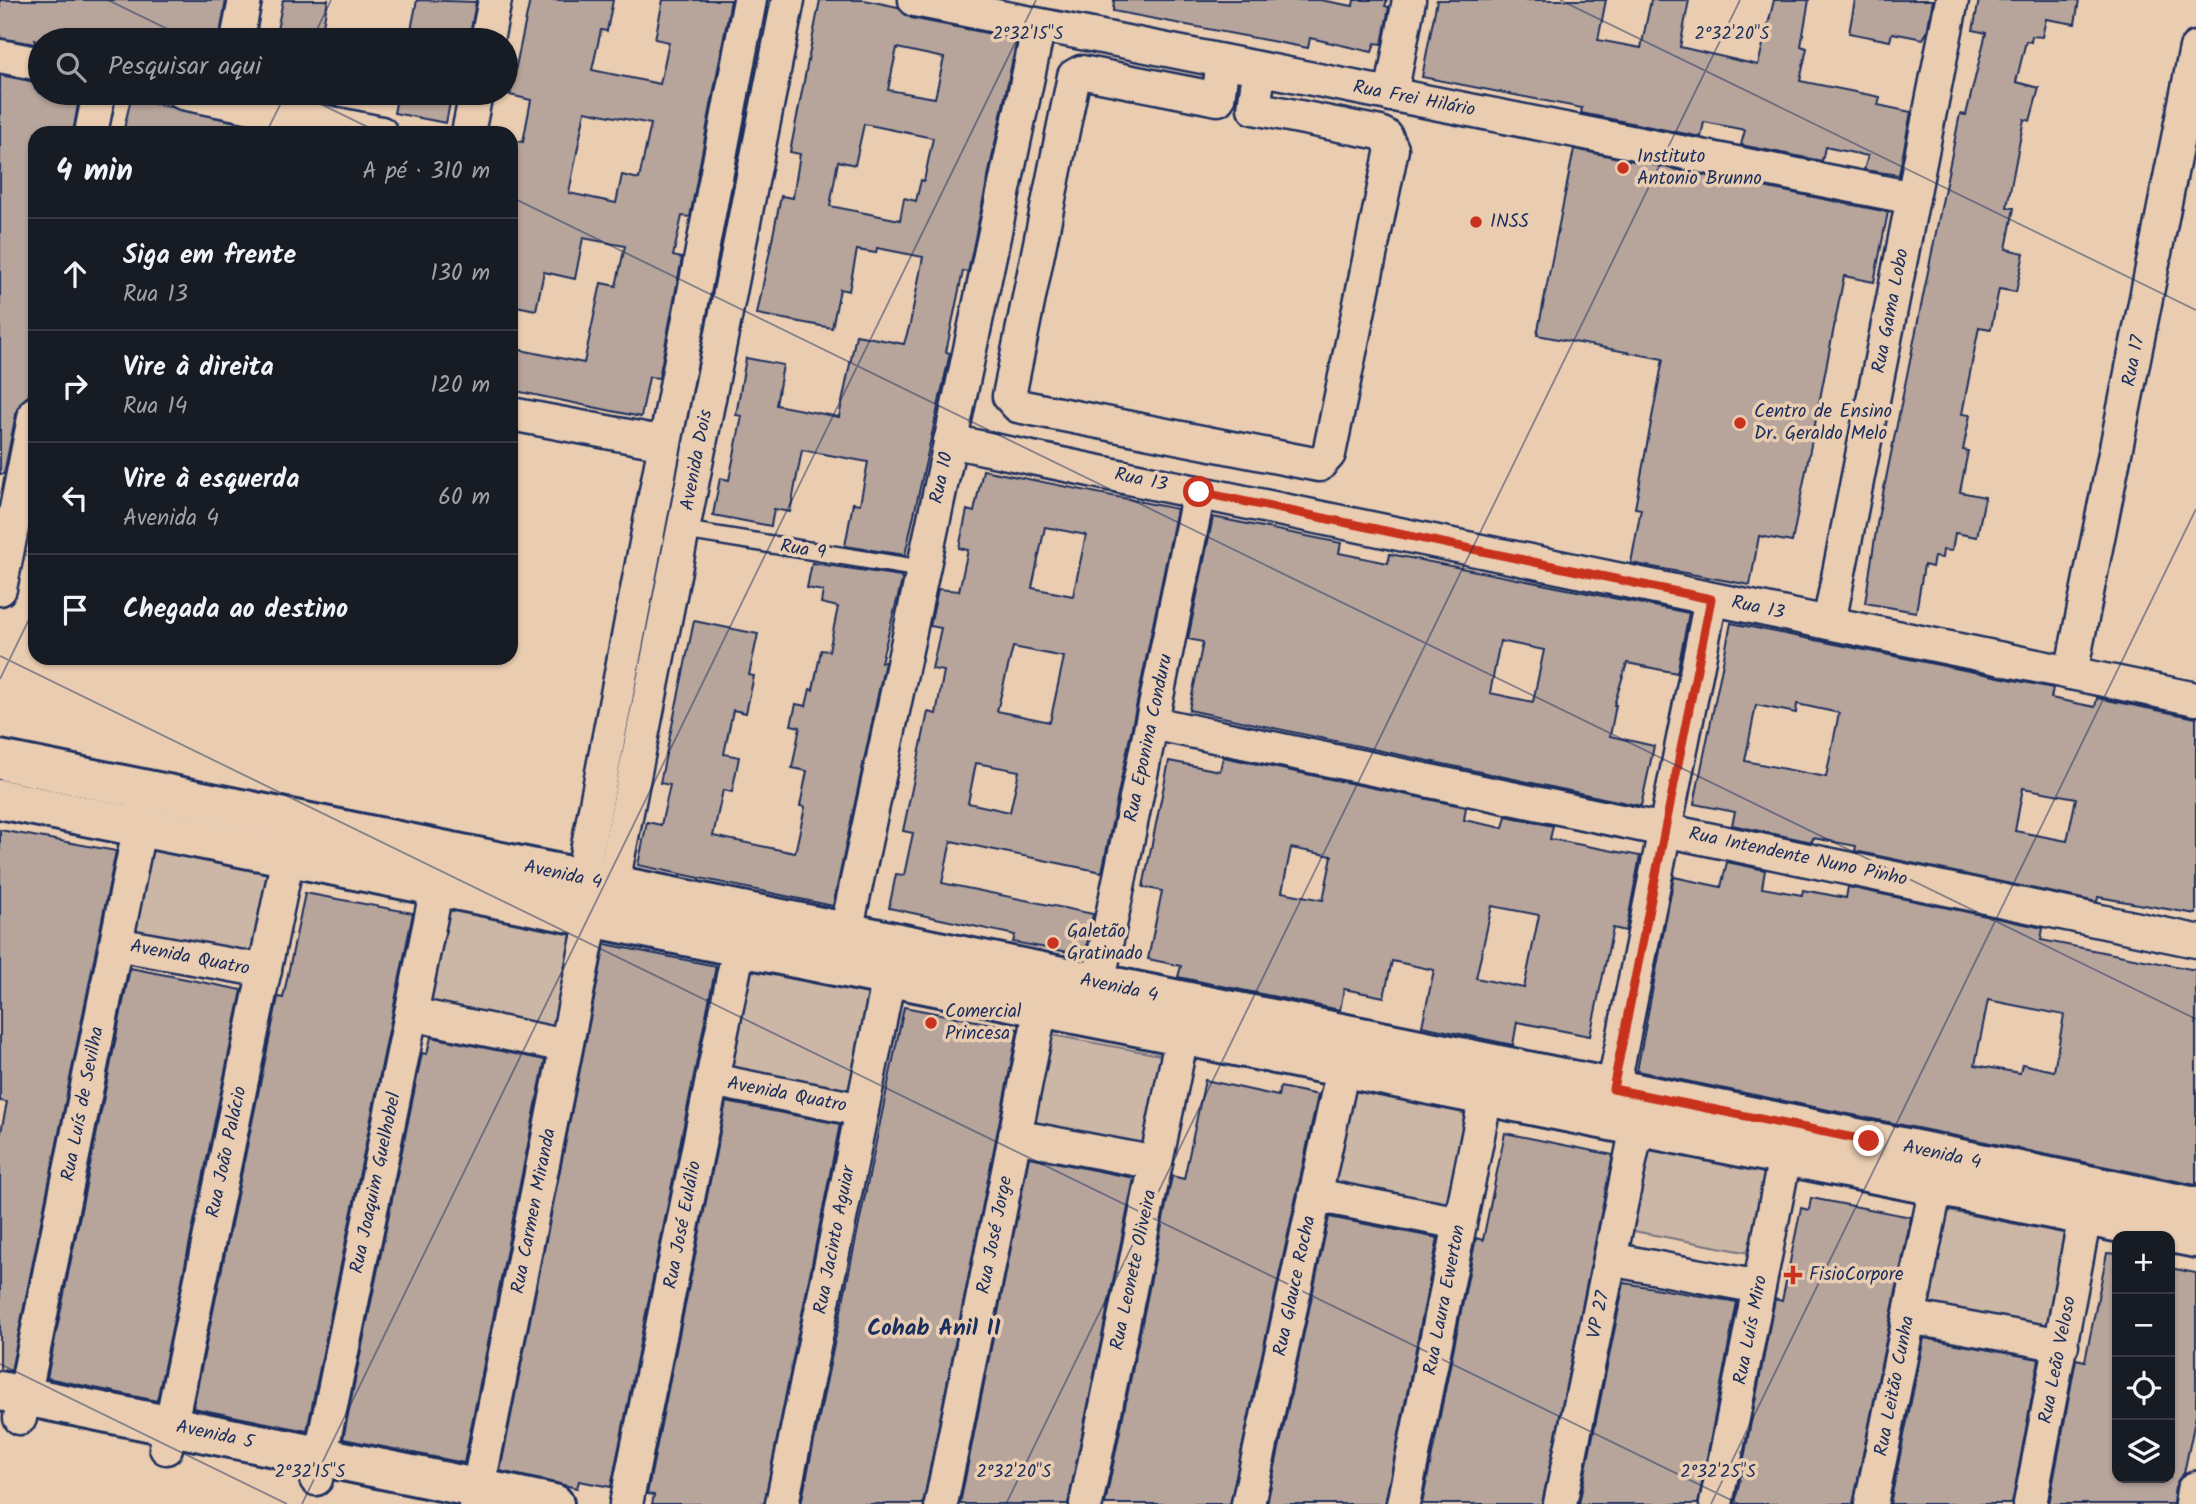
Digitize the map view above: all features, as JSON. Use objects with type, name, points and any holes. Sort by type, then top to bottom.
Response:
[{"type":"main road","name":"Avenida 4","points":[[0,760],[147,790],[593,903],[739,947],[889,977],[961,973],[1098,984],[1258,1034],[1343,1068],[1486,1096],[1613,1089],[1865,1156],[2196,1207]]},
{"type":"main road","name":"Avenida 4","points":[[0,799],[437,887],[846,932],[961,973],[1041,1007],[1182,1036],[1258,1034],[1553,1093],[1637,1127],[1785,1156],[1865,1156],[1936,1186],[2196,1238]]},
{"type":"main road","name":"Avenida 5","points":[[11,1405],[318,1468],[477,1496],[554,1504]]},
{"type":"main road","name":"Avenida 5","points":[[318,1468],[439,1504]]},
{"type":"main road","points":[[2194,1504],[2196,1491]]},
{"type":"street","points":[[239,28],[245,0]]},
{"type":"street","points":[[489,28],[495,0]]},
{"type":"street","name":"Avenida Dois","points":[[593,903],[665,443],[750,0]]},
{"type":"street","name":"Avenida Dois","points":[[593,903],[683,530],[788,0]]},
{"type":"street","name":"Rua Frei Hilário","points":[[915,0],[1913,198]]},
{"type":"street","points":[[1391,95],[1409,0]]},
{"type":"street","name":"Rua Gama Lobo","points":[[1829,623],[1952,0]]},
{"type":"street","name":"Rua 10","points":[[846,932],[1039,25]]},
{"type":"street","name":"Rua 17","points":[[2071,673],[2196,48]]},
{"type":"street","points":[[0,55],[28,61]]},
{"type":"street","points":[[1221,76],[1218,99],[1082,72],[1073,76],[1009,396],[1018,406],[1319,465],[1329,454],[1392,149],[1386,136],[1380,133],[1254,108],[1258,80]]},
{"type":"street","points":[[92,126],[97,105]]},
{"type":"street","points":[[260,105],[351,126]]},
{"type":"street","points":[[469,126],[474,105]]},
{"type":"street","points":[[518,415],[665,443]]},
{"type":"street","points":[[0,589],[8,504],[28,437]]},
{"type":"street","name":"Rua 13","points":[[950,440],[2196,699]]},
{"type":"street","name":"Rua Eponina Conduru","points":[[1098,984],[1199,492]]},
{"type":"street","points":[[1613,1089],[1711,599]]},
{"type":"street","name":"Rua Intendente Nuno Pinho","points":[[1152,723],[2196,941]]},
{"type":"street","name":"Rua Luís de Sevilha","points":[[11,1405],[116,944],[147,790]]},
{"type":"street","name":"Rua João Palácio","points":[[167,1437],[288,857]]},
{"type":"street","name":"Rua Joaquim Guelhobel","points":[[318,1468],[437,887]]},
{"type":"street","name":"Rua Carmen Miranda","points":[[477,1496],[593,903]]},
{"type":"street","name":"Avenida Quatro","points":[[116,944],[265,971]]},
{"type":"street","name":"Rua José Eulálio","points":[[626,1504],[739,947]]},
{"type":"street","name":"Rua Jacinto Aguiar","points":[[782,1504],[889,977]]},
{"type":"street","name":"Rua José Jorge","points":[[941,1504],[1041,1007]]},
{"type":"street","points":[[411,1014],[566,1046]]},
{"type":"street","name":"Rua Leonete Oliveira","points":[[1086,1504],[1182,1036]]},
{"type":"street","name":"Rua Glauce Rocha","points":[[1248,1504],[1343,1068]]},
{"type":"street","name":"Avenida Quatro","points":[[712,1080],[862,1110]]},
{"type":"street","name":"Rua Laura Ewerton","points":[[1403,1504],[1486,1096]]},
{"type":"street","name":"VP 27","points":[[1560,1504],[1637,1127]]},
{"type":"street","points":[[1015,1136],[1156,1163]]},
{"type":"street","name":"Rua Luís Miro","points":[[1716,1504],[1785,1156]]},
{"type":"street","name":"Rua Leitão Cunha","points":[[1871,1504],[1936,1186]]},
{"type":"street","points":[[1315,1195],[1460,1223]]},
{"type":"street","name":"Rua Leão Veloso","points":[[2030,1504],[2085,1216]]},
{"type":"street","points":[[1610,1259],[1759,1287]]},
{"type":"street","points":[[1909,1317],[2062,1345]]},
{"type":"lane","name":"Rua 9","points":[[683,530],[923,569]]},
{"type":"shaded area","points":[[761,0],[782,0],[698,390],[682,386]]},
{"type":"shaded area","points":[[145,835],[274,859],[256,955],[127,931]]},
{"type":"shaded area","points":[[448,898],[573,925],[554,1034],[425,1008]]},
{"type":"shaded area","points":[[746,960],[874,988],[851,1096],[724,1069]]},
{"type":"shaded area","points":[[1041,1033],[1171,1057],[1150,1151],[1018,1129]]},
{"type":"shaded area","points":[[1347,1080],[1476,1106],[1453,1216],[1324,1189]]},
{"type":"shaded area","points":[[1644,1136],[1773,1161],[1755,1254],[1628,1230]]},
{"type":"shaded area","points":[[1943,1210],[2073,1235],[2054,1338],[1922,1311]]},
{"type":"building","points":[[0,0],[226,0],[221,28],[28,28],[28,43],[0,38]]},
{"type":"building","points":[[283,0],[328,0],[322,28],[277,28]]},
{"type":"building","points":[[417,0],[476,2],[471,28],[411,28]]},
{"type":"building","points":[[530,0],[613,0],[607,31],[601,30],[592,70],[660,84],[669,42],[655,39],[663,0],[731,0],[690,217],[682,216],[673,256],[682,258],[659,378],[649,377],[641,417],[518,391],[518,349],[584,363],[601,283],[616,286],[625,246],[583,238],[575,279],[544,272],[536,310],[518,306],[518,141],[523,142],[531,100],[518,97],[518,57]],"holes":[[[585,111],[651,124],[639,179],[622,175],[616,203],[569,193]]]},
{"type":"building","points":[[820,0],[864,0],[898,7],[911,18],[1017,39],[968,272],[963,271],[946,352],[950,353],[905,555],[845,546],[853,503],[860,504],[868,462],[802,450],[790,512],[774,509],[771,526],[713,515],[720,478],[729,480],[742,416],[736,415],[746,358],[783,365],[776,405],[839,417],[856,335],[904,344],[910,324],[923,257],[877,248],[876,253],[857,250],[849,291],[840,289],[832,328],[757,314],[781,196],[793,198],[800,154],[790,152]],"holes":[[[897,48],[944,58],[935,98],[888,90]],[[864,124],[933,138],[924,181],[921,180],[916,201],[904,198],[900,220],[830,206],[838,161],[855,165]]]},
{"type":"building","points":[[1114,0],[1320,0],[1353,6],[1354,0],[1387,0],[1385,6],[1389,7],[1382,44],[1375,43],[1372,52],[1310,38],[1308,48],[1113,11]]},
{"type":"building","points":[[1437,0],[1606,0],[1598,40],[1641,48],[1651,0],[1689,0],[1680,47],[1758,65],[1774,0],[1809,0],[1801,46],[1807,48],[1800,81],[1880,97],[1878,105],[1911,112],[1899,175],[1864,170],[1868,156],[1825,147],[1822,161],[1741,145],[1745,130],[1704,122],[1701,137],[1581,113],[1582,108],[1422,77]]},
{"type":"building","points":[[1855,0],[1933,0],[1927,32],[1923,39],[1892,33],[1890,41],[1849,33]]},
{"type":"building","points":[[1979,0],[2079,0],[2075,24],[2046,19],[2042,37],[2032,36],[2031,42],[2026,41],[2016,82],[2039,88],[2030,121],[2024,119],[2007,207],[2014,208],[2006,249],[2024,253],[2016,292],[1999,289],[1991,329],[1979,327],[1962,414],[1970,415],[1963,450],[1968,451],[1960,492],[1985,497],[1977,537],[1955,533],[1952,551],[1943,550],[1942,558],[1934,557],[1932,567],[1924,565],[1916,612],[1865,603],[1878,518],[1960,114],[1966,115],[1986,33],[1973,30]]},
{"type":"building","points":[[0,75],[28,81],[28,105],[78,105],[74,126],[28,126],[28,396],[17,409],[4,474],[0,474]]},
{"type":"building","points":[[129,105],[162,105],[249,125],[249,126],[125,126]]},
{"type":"building","points":[[396,105],[450,105],[446,123],[394,113]]},
{"type":"building","points":[[1574,149],[1888,212],[1874,282],[1844,276],[1792,542],[1759,536],[1750,585],[1631,563],[1641,509],[1635,508],[1663,359],[1537,335]]},
{"type":"building","points":[[983,470],[1177,509],[1102,872],[951,841],[942,883],[1093,914],[1085,955],[1013,942],[1015,935],[889,908],[896,874],[904,875],[913,833],[903,831],[928,712],[936,714],[944,671],[932,669],[941,628],[930,626],[938,589],[959,591],[968,550],[959,548],[967,510],[974,512]],"holes":[[[1045,527],[1086,535],[1073,596],[1032,588]],[[1013,647],[1064,657],[1050,722],[997,711]],[[976,763],[1019,771],[1010,812],[968,803]]]},
{"type":"building","points":[[1213,517],[1341,543],[1339,553],[1388,563],[1390,554],[1689,613],[1677,673],[1627,663],[1614,705],[1610,736],[1654,746],[1641,806],[1189,710],[1203,642],[1188,639]],"holes":[[[1500,641],[1544,650],[1533,702],[1490,693]]]},
{"type":"building","points":[[812,563],[901,576],[902,581],[881,662],[885,662],[833,906],[638,865],[647,822],[661,825],[670,785],[660,783],[694,621],[758,634],[749,675],[754,676],[746,713],[733,710],[724,754],[739,757],[732,792],[723,790],[713,836],[795,853],[805,807],[800,806],[807,771],[792,768],[800,727],[791,725],[796,704],[806,706],[810,689],[813,690],[821,650],[829,651],[838,607],[821,603],[823,591],[807,588]]},
{"type":"building","points":[[1731,623],[2053,688],[2051,698],[2095,707],[2097,698],[2196,718],[2196,914],[2098,897],[2097,902],[1855,851],[1856,846],[1813,838],[1812,842],[1732,825],[1735,812],[1694,804]],"holes":[[[1797,704],[1839,713],[1826,777],[1745,761],[1756,705],[1796,713]],[[2023,788],[2076,798],[2067,841],[2015,831]]]},
{"type":"building","points":[[1223,757],[1466,807],[1464,820],[1503,828],[1506,816],[1553,826],[1550,839],[1640,856],[1626,931],[1613,928],[1590,1036],[1517,1022],[1513,1045],[1422,1026],[1434,970],[1392,961],[1384,997],[1344,989],[1340,1010],[1178,977],[1181,966],[1148,959],[1162,891],[1143,887],[1169,761],[1220,771]],"holes":[[[1291,848],[1332,856],[1323,900],[1282,892]],[[1492,906],[1539,915],[1524,988],[1476,978]]]},
{"type":"building","points":[[0,830],[116,851],[11,1371],[0,1370],[0,1137],[7,1102],[0,1101]]},
{"type":"building","points":[[1727,862],[1765,870],[1762,888],[1802,895],[1803,890],[1846,898],[1848,887],[2043,928],[2041,940],[2196,970],[2196,1185],[1637,1071],[1674,877],[1721,887]],"holes":[[[1988,1000],[2064,1015],[2054,1071],[2022,1064],[2020,1073],[1975,1065]]]},
{"type":"building","points":[[305,893],[413,913],[307,1431],[193,1408],[278,997],[283,998]]},
{"type":"building","points":[[605,944],[716,966],[611,1487],[579,1481],[577,1488],[500,1471]]},
{"type":"building","points":[[130,968],[242,990],[157,1401],[47,1378]]},
{"type":"building","points":[[904,1007],[1018,1029],[923,1504],[801,1504]]},
{"type":"building","points":[[431,1037],[545,1060],[464,1463],[343,1439],[422,1053],[427,1054]]},
{"type":"building","points":[[1205,1080],[1278,1096],[1280,1087],[1318,1095],[1230,1504],[1105,1504],[1172,1176],[1184,1179]]},
{"type":"building","points":[[726,1102],[840,1124],[764,1504],[652,1504],[654,1495],[647,1494]]},
{"type":"building","points":[[1505,1133],[1613,1155],[1542,1504],[1422,1504],[1476,1238],[1483,1240]]},
{"type":"building","points":[[1029,1157],[1134,1178],[1068,1504],[960,1504]]},
{"type":"building","points":[[1811,1198],[1911,1217],[1853,1504],[1735,1504],[1775,1299],[1782,1301],[1801,1208],[1809,1210]]},
{"type":"building","points":[[1329,1217],[1438,1238],[1385,1504],[1267,1504]]},
{"type":"building","points":[[2107,1253],[2112,1254],[2112,1483],[2175,1483],[2175,1269],[2196,1273],[2196,1416],[2184,1473],[2175,1487],[2173,1504],[2049,1504],[2076,1359],[2085,1361]]},
{"type":"building","points":[[1624,1283],[1737,1302],[1698,1504],[1579,1504]]},
{"type":"building","points":[[1924,1338],[2039,1359],[2012,1504],[1890,1504]]},
{"type":"place","name":"Instituto Antonio Brunno","points":[[1623,168]]},
{"type":"place","name":"INSS","points":[[1476,222]]},
{"type":"place","name":"Centro de Ensino Dr. Geraldo Melo","points":[[1740,423]]},
{"type":"place","name":"Galetão Gratinado","points":[[1053,943]]},
{"type":"place","name":"Comercial Princesa","points":[[931,1023]]},
{"type":"place","name":"FisioCorpore","points":[[1793,1275]]},
{"type":"district","name":"Cohab Anil II","points":[[934,1329]]},
{"type":"route","points":[[1199,492],[1711,599],[1613,1089],[1869,1141]]}]
